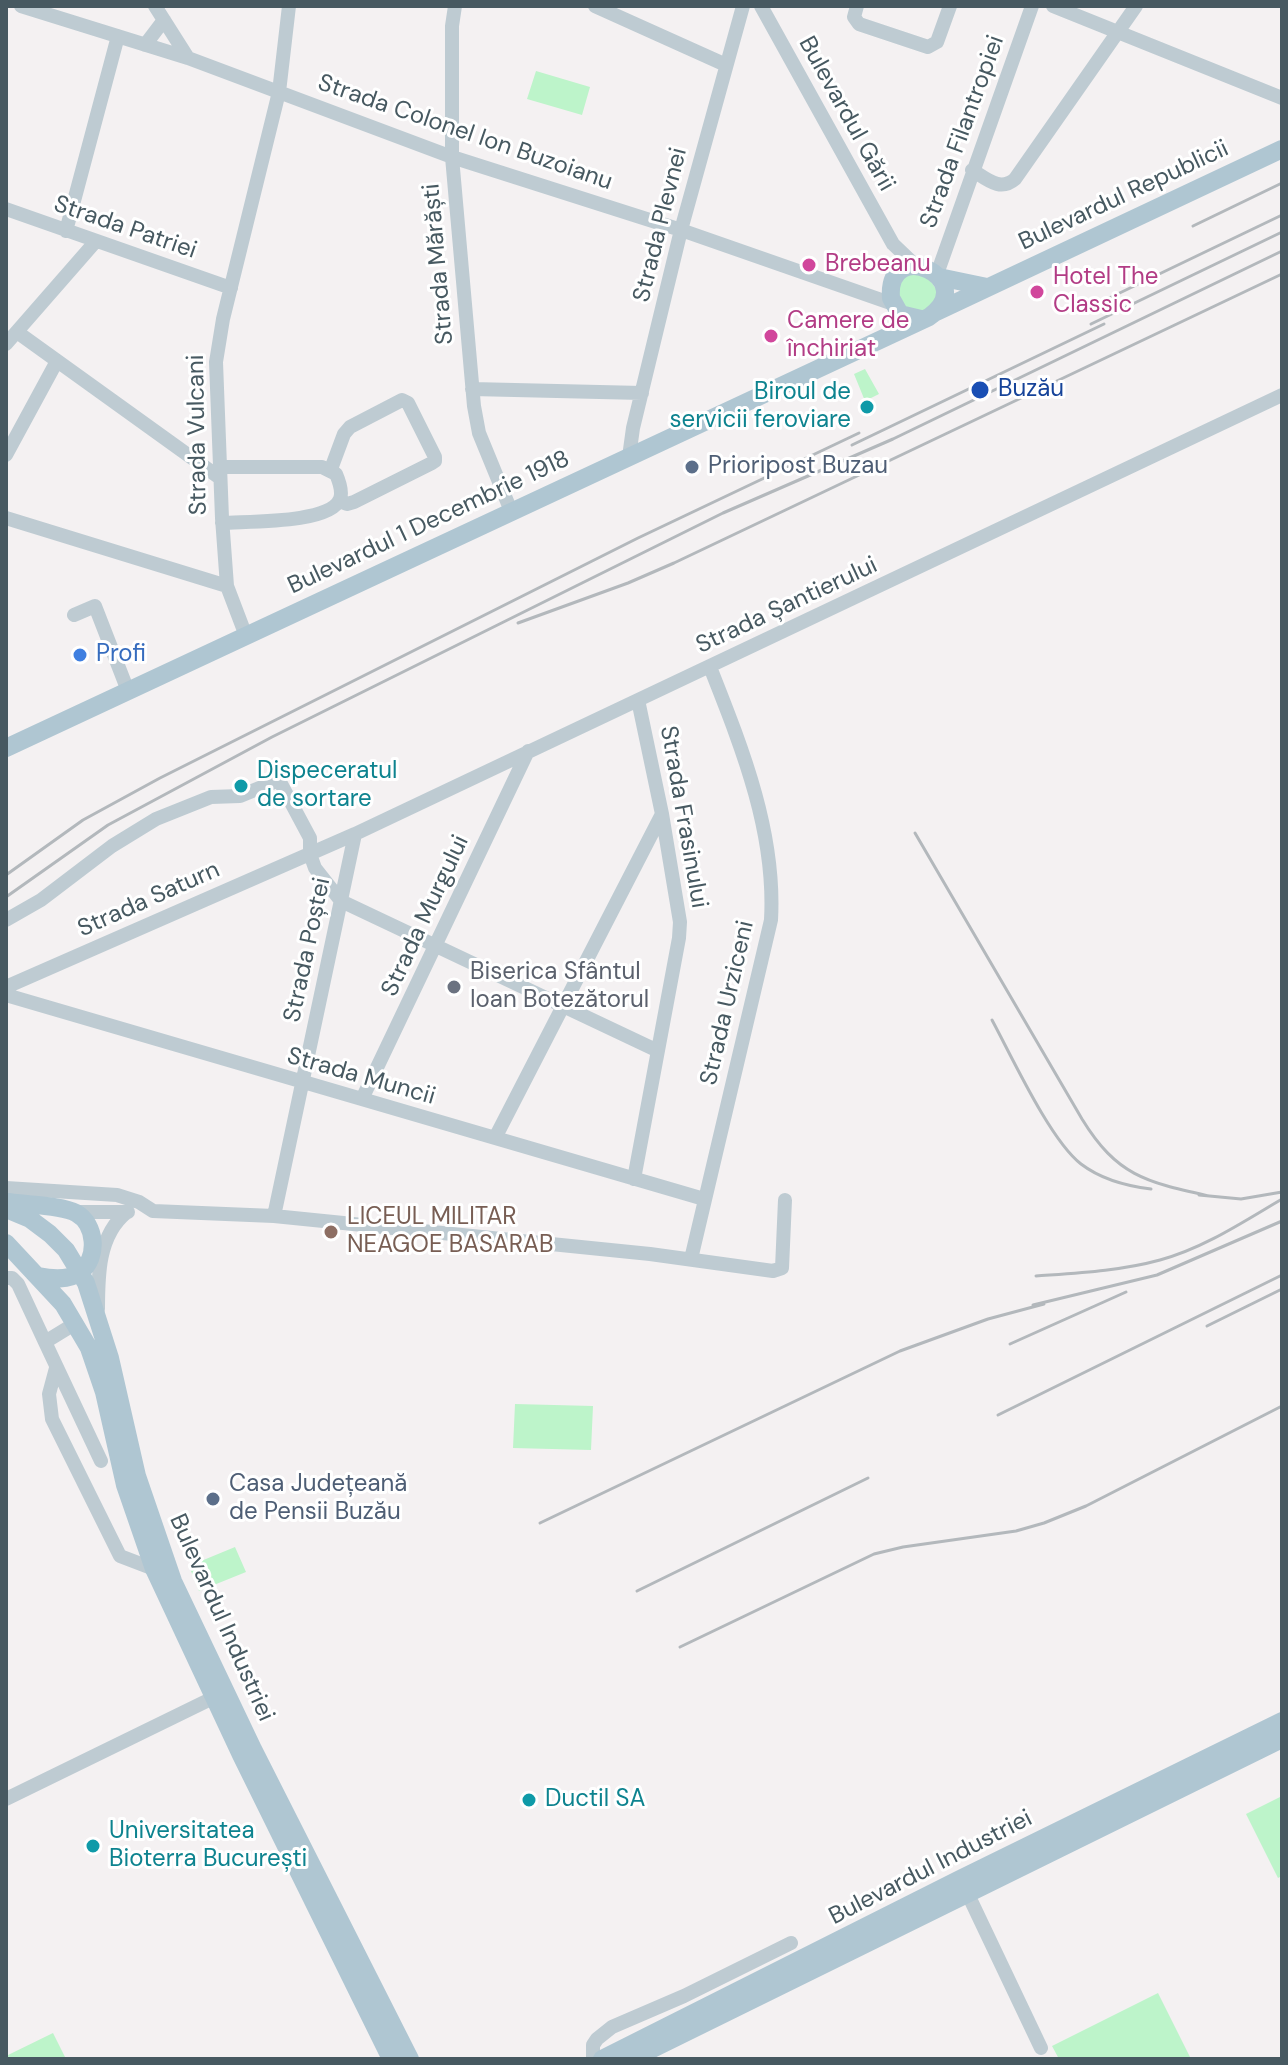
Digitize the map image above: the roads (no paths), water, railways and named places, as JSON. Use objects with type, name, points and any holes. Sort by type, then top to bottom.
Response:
[{"type":"main road","name":"Bulevardul Republicii","points":[[928,315],[1282,149]]},
{"type":"main road","points":[[873,343],[894,306],[891,285],[907,269],[931,269],[938,275],[987,287]]},
{"type":"main road","points":[[894,306],[907,317],[928,315],[944,295],[938,275]]},
{"type":"main road","name":"Bulevardul 1 Decembrie 1918","points":[[6,748],[928,315]]},
{"type":"main road","points":[[6,1202],[75,1212],[92,1232],[93,1244],[86,1265],[60,1279],[38,1276]]},
{"type":"main road","points":[[24,1261],[22,1237],[30,1219],[51,1208]]},
{"type":"main road","name":"Bulevardul Industriei","points":[[6,1209],[30,1219],[86,1265],[137,1476],[173,1581],[219,1694]]},
{"type":"main road","name":"Bulevardul Industriei","points":[[6,1243],[76,1323],[96,1366],[125,1485],[154,1569],[403,2058]]},
{"type":"main road","name":"Bulevardul Industriei","points":[[1138,1802],[1282,1721]]},
{"type":"main road","name":"Bulevardul Industriei","points":[[602,2059],[1138,1802],[1282,1739]]},
{"type":"main road","name":"Bulevardul Industriei","points":[[632,2059],[964,1887]]},
{"type":"street","name":"Strada Colonel Ion Buzoianu","points":[[21,6],[188,58],[452,157],[681,230],[894,306]]},
{"type":"street","points":[[155,6],[188,58]]},
{"type":"street","name":"Strada Vulcani","points":[[246,636],[227,586],[216,362],[218,342],[279,92],[289,6]]},
{"type":"street","name":"Strada Mărăști","points":[[455,6],[452,26],[452,157],[472,389],[479,433],[511,511]]},
{"type":"street","points":[[595,6],[726,65]]},
{"type":"street","name":"Strada Plevnei","points":[[629,457],[681,230],[743,6]]},
{"type":"street","name":"Bulevardul Gării","points":[[761,6],[907,269]]},
{"type":"street","points":[[857,6],[854,17],[859,24],[928,47],[937,42],[950,6]]},
{"type":"street","name":"Strada Filantropiei","points":[[938,275],[972,170],[1032,6]]},
{"type":"street","points":[[1053,6],[1282,98]]},
{"type":"street","points":[[972,170],[998,185],[1011,183],[1136,6]]},
{"type":"street","points":[[145,45],[164,20]]},
{"type":"street","points":[[66,231],[118,36]]},
{"type":"street","name":"Strada Patriei","points":[[6,209],[231,288]]},
{"type":"street","points":[[6,344],[96,241]]},
{"type":"street","points":[[17,332],[220,473],[298,466],[331,469]]},
{"type":"street","points":[[6,455],[57,361]]},
{"type":"street","points":[[472,389],[642,393]]},
{"type":"street","name":"Strada Șantierului","points":[[310,854],[1282,395]]},
{"type":"street","points":[[331,469],[344,434],[350,427],[402,400],[408,403],[435,457],[432,463],[354,502],[347,504],[339,501]]},
{"type":"street","points":[[222,523],[314,516],[327,511],[339,501],[340,482],[331,469]]},
{"type":"street","points":[[6,518],[227,586]]},
{"type":"street","points":[[74,615],[95,606],[128,691]]},
{"type":"street","name":"Strada Urziceni","points":[[691,1259],[772,906],[770,864],[754,788],[710,667]]},
{"type":"street","name":"Strada Frasinului","points":[[634,1179],[680,922],[638,700]]},
{"type":"street","name":"Strada Murgului","points":[[362,1099],[528,751]]},
{"type":"street","points":[[6,920],[41,900],[112,846],[156,819],[211,797],[240,796],[276,780],[282,782],[310,838],[310,854],[317,872],[341,901],[656,1050]]},
{"type":"street","points":[[495,1138],[662,814]]},
{"type":"street","name":"Strada Poștei","points":[[274,1216],[355,834]]},
{"type":"street","name":"Strada Saturn","points":[[6,987],[310,854]]},
{"type":"street","name":"Strada Muncii","points":[[6,995],[704,1199]]},
{"type":"street","points":[[6,1188],[117,1195],[139,1202],[153,1211]]},
{"type":"street","points":[[75,1212],[153,1211],[274,1216],[691,1259],[773,1271],[782,1268],[785,1200]]},
{"type":"street","points":[[98,1313],[98,1269],[114,1225],[127,1212]]},
{"type":"street","points":[[86,1265],[109,1237]]},
{"type":"street","points":[[6,1278],[12,1278],[18,1284],[101,1461]]},
{"type":"street","points":[[45,1342],[76,1323]]},
{"type":"street","points":[[56,1368],[49,1394],[52,1419],[98,1515],[120,1556],[154,1569]]},
{"type":"street","points":[[6,1799],[219,1694]]},
{"type":"street","points":[[964,1887],[1041,2048]]},
{"type":"street","points":[[593,2059],[593,2045],[602,2034],[682,1991],[791,1943]]},
{"type":"street","points":[[682,1991],[693,2013]]},
{"type":"railway","points":[[1193,226],[1282,183]]},
{"type":"railway","points":[[1103,301],[1282,215]]},
{"type":"railway","points":[[1091,324],[1282,232]]},
{"type":"railway","points":[[6,897],[108,825],[272,737],[723,513],[893,439],[1282,251]]},
{"type":"railway","points":[[518,623],[674,563],[1282,274]]},
{"type":"railway","points":[[852,445],[1104,324]]},
{"type":"railway","points":[[6,875],[83,820],[160,778],[638,538],[859,433]]},
{"type":"railway","points":[[915,833],[1095,1138],[1121,1165],[1135,1174],[1150,1181],[1209,1196]]},
{"type":"railway","points":[[992,1020],[1032,1097],[1069,1152],[1089,1170],[1106,1178],[1151,1189]]},
{"type":"railway","points":[[1199,1195],[1241,1199],[1282,1192]]},
{"type":"railway","points":[[1036,1276],[1114,1269],[1176,1255],[1208,1241],[1282,1199]]},
{"type":"railway","points":[[1033,1305],[1157,1275],[1282,1221]]},
{"type":"railway","points":[[998,1415],[1282,1275]]},
{"type":"railway","points":[[1207,1326],[1282,1289]]},
{"type":"railway","points":[[1010,1344],[1126,1292]]},
{"type":"railway","points":[[540,1523],[900,1351],[988,1319],[1044,1304]]},
{"type":"railway","points":[[680,1647],[874,1554],[1016,1531],[1044,1523],[1086,1506],[1282,1406]]},
{"type":"railway","points":[[637,1591],[868,1478]]},
{"type":"place","name":"Brebeanu","points":[[809,265]]},
{"type":"place","name":"Hotel The Classic","points":[[1037,292]]},
{"type":"place","name":"Camere de închiriat","points":[[771,336]]},
{"type":"place","name":"Buzău","points":[[980,390]]},
{"type":"place","name":"Biroul de servicii feroviare","points":[[867,407]]},
{"type":"place","name":"Prioripost Buzau","points":[[692,467]]},
{"type":"place","name":"Profi","points":[[80,655]]},
{"type":"place","name":"Dispeceratul de sortare","points":[[241,786]]},
{"type":"place","name":"Biserica Sfântul Ioan Botezătorul","points":[[454,987]]},
{"type":"place","name":"LICEUL MILITAR NEAGOE BASARAB","points":[[331,1232]]},
{"type":"place","name":"Casa Județeană de Pensii Buzău","points":[[213,1499]]},
{"type":"place","name":"Ductil SA","points":[[529,1800]]},
{"type":"place","name":"Universitatea Bioterra București","points":[[93,1846]]}]
